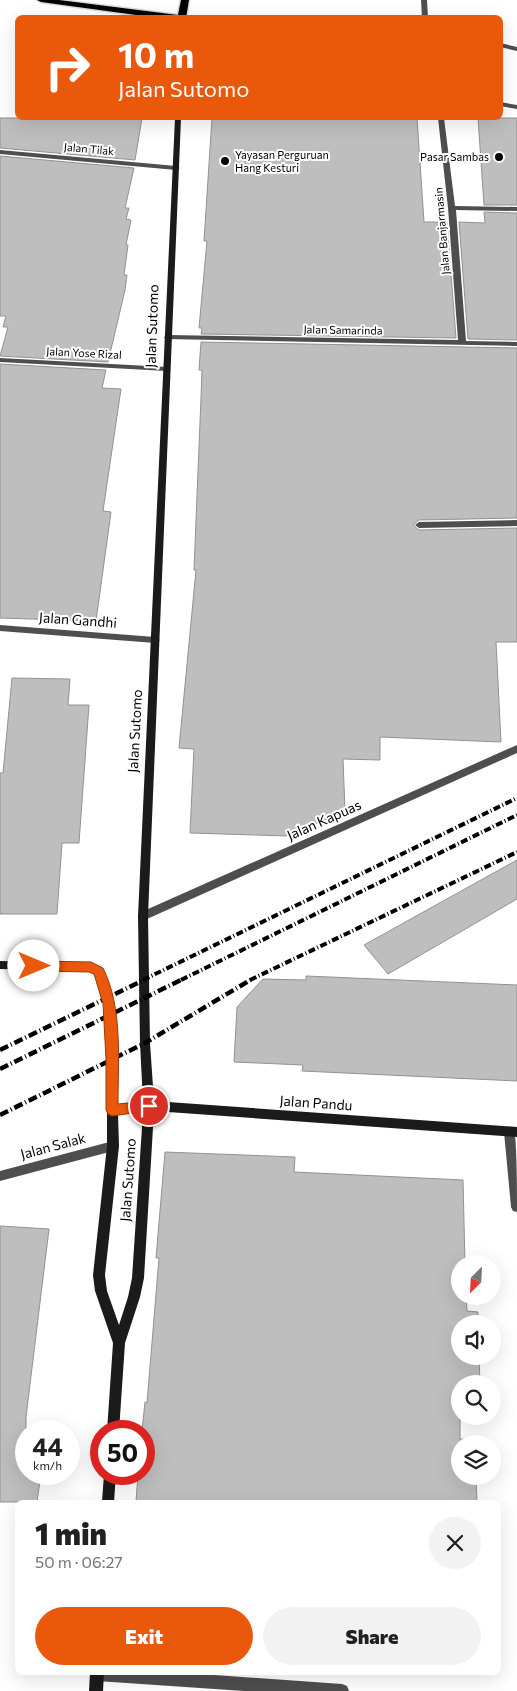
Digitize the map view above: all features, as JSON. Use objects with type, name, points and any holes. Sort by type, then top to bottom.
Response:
[{"type":"main road","points":[[41,0],[158,15]]},
{"type":"main road","points":[[182,15],[184,0]]},
{"type":"main road","name":"Jalan Sutomo","points":[[114,1420],[119,1343],[138,1278],[149,1106],[145,1043],[143,916],[178,120]]},
{"type":"main road","name":"Jalan Sutomo","points":[[0,966],[91,967],[99,972],[109,1004],[113,1146],[99,1274],[101,1291],[119,1343]]},
{"type":"main road","name":"Jalan Pandu","points":[[112,1110],[149,1106],[514,1132]]},
{"type":"main road","points":[[108,1500],[109,1485]]},
{"type":"main road","points":[[96,1691],[97,1675]]},
{"type":"street","points":[[424,0],[425,15]]},
{"type":"street","points":[[503,46],[517,49]]},
{"type":"street","points":[[503,105],[517,107]]},
{"type":"street","name":"Jalan Banjarmasin","points":[[441,120],[452,208],[462,344]]},
{"type":"street","name":"Jalan Tilak","points":[[0,152],[176,168]]},
{"type":"street","points":[[452,208],[517,209]]},
{"type":"street","name":"Jalan Samarinda","points":[[168,337],[517,344]]},
{"type":"street","name":"Jalan Yose Rizal","points":[[0,360],[167,369]]},
{"type":"street","points":[[419,525],[517,522]]},
{"type":"street","name":"Jalan Gandhi","points":[[0,628],[155,640]]},
{"type":"street","name":"Jalan Kapuas","points":[[143,916],[517,749]]},
{"type":"street","points":[[514,1132],[517,1207]]},
{"type":"street","name":"Jalan Salak","points":[[0,1176],[113,1146]]},
{"type":"street","points":[[124,1675],[342,1691]]},
{"type":"building","points":[[0,118],[15,118],[15,120],[142,120],[135,160],[0,148]]},
{"type":"building","name":"Pasar Sambas","points":[[517,118],[517,205],[484,205],[478,120]]},
{"type":"building","points":[[212,120],[417,120],[424,222],[447,222],[456,338],[201,334],[202,328],[199,328],[207,241],[204,241]]},
{"type":"building","points":[[0,156],[134,168],[125,208],[129,208],[126,219],[131,220],[126,245],[128,245],[124,275],[127,275],[125,290],[108,362],[0,356],[8,327],[3,327],[6,316],[0,316]]},
{"type":"building","points":[[484,212],[517,213],[517,340],[468,339],[459,222],[485,223]]},
{"type":"building","points":[[201,342],[517,348],[517,518],[419,520],[413,525],[419,530],[517,528],[517,642],[496,642],[501,742],[380,737],[380,760],[343,759],[345,811],[288,836],[190,833],[194,749],[179,748],[196,570],[194,570],[202,370],[199,370]]},
{"type":"building","points":[[0,364],[106,370],[102,388],[121,389],[103,511],[111,512],[96,621],[0,618]]},
{"type":"building","points":[[12,678],[70,679],[68,705],[89,705],[79,843],[62,843],[57,914],[0,914],[0,773],[3,773]]},
{"type":"building","points":[[517,860],[517,899],[388,974],[364,945]]},
{"type":"building","points":[[306,976],[517,985],[517,1081],[302,1071],[303,1065],[234,1062],[237,1007],[263,979],[306,980]]},
{"type":"building","points":[[165,1152],[295,1157],[294,1172],[463,1180],[465,1255],[451,1255],[451,1305],[467,1305],[467,1311],[478,1312],[478,1315],[451,1315],[451,1365],[479,1365],[480,1375],[451,1375],[451,1425],[460,1425],[460,1435],[451,1435],[451,1485],[476,1485],[477,1500],[136,1500],[137,1485],[155,1485],[155,1420],[143,1420],[145,1402],[147,1403],[159,1258],[156,1258]]},
{"type":"building","points":[[0,1226],[49,1229],[26,1420],[15,1420],[15,1485],[39,1485],[37,1500],[15,1500],[15,1502],[0,1502]]},
{"type":"railway","points":[[143,980],[517,798]]},
{"type":"railway","points":[[181,980],[517,815]]},
{"type":"railway","points":[[252,979],[517,852]]},
{"type":"railway","points":[[0,1050],[146,979]]},
{"type":"railway","points":[[0,1069],[183,979]]},
{"type":"railway","points":[[0,1115],[145,1043],[252,979]]},
{"type":"place","name":"Pasar Sambas","points":[[499,157]]},
{"type":"place","name":"Yayasan Perguruan Hang Kesturi","points":[[225,161]]},
{"type":"route","points":[[34,966],[91,967],[99,972],[109,1004],[112,1110],[149,1106]]}]
